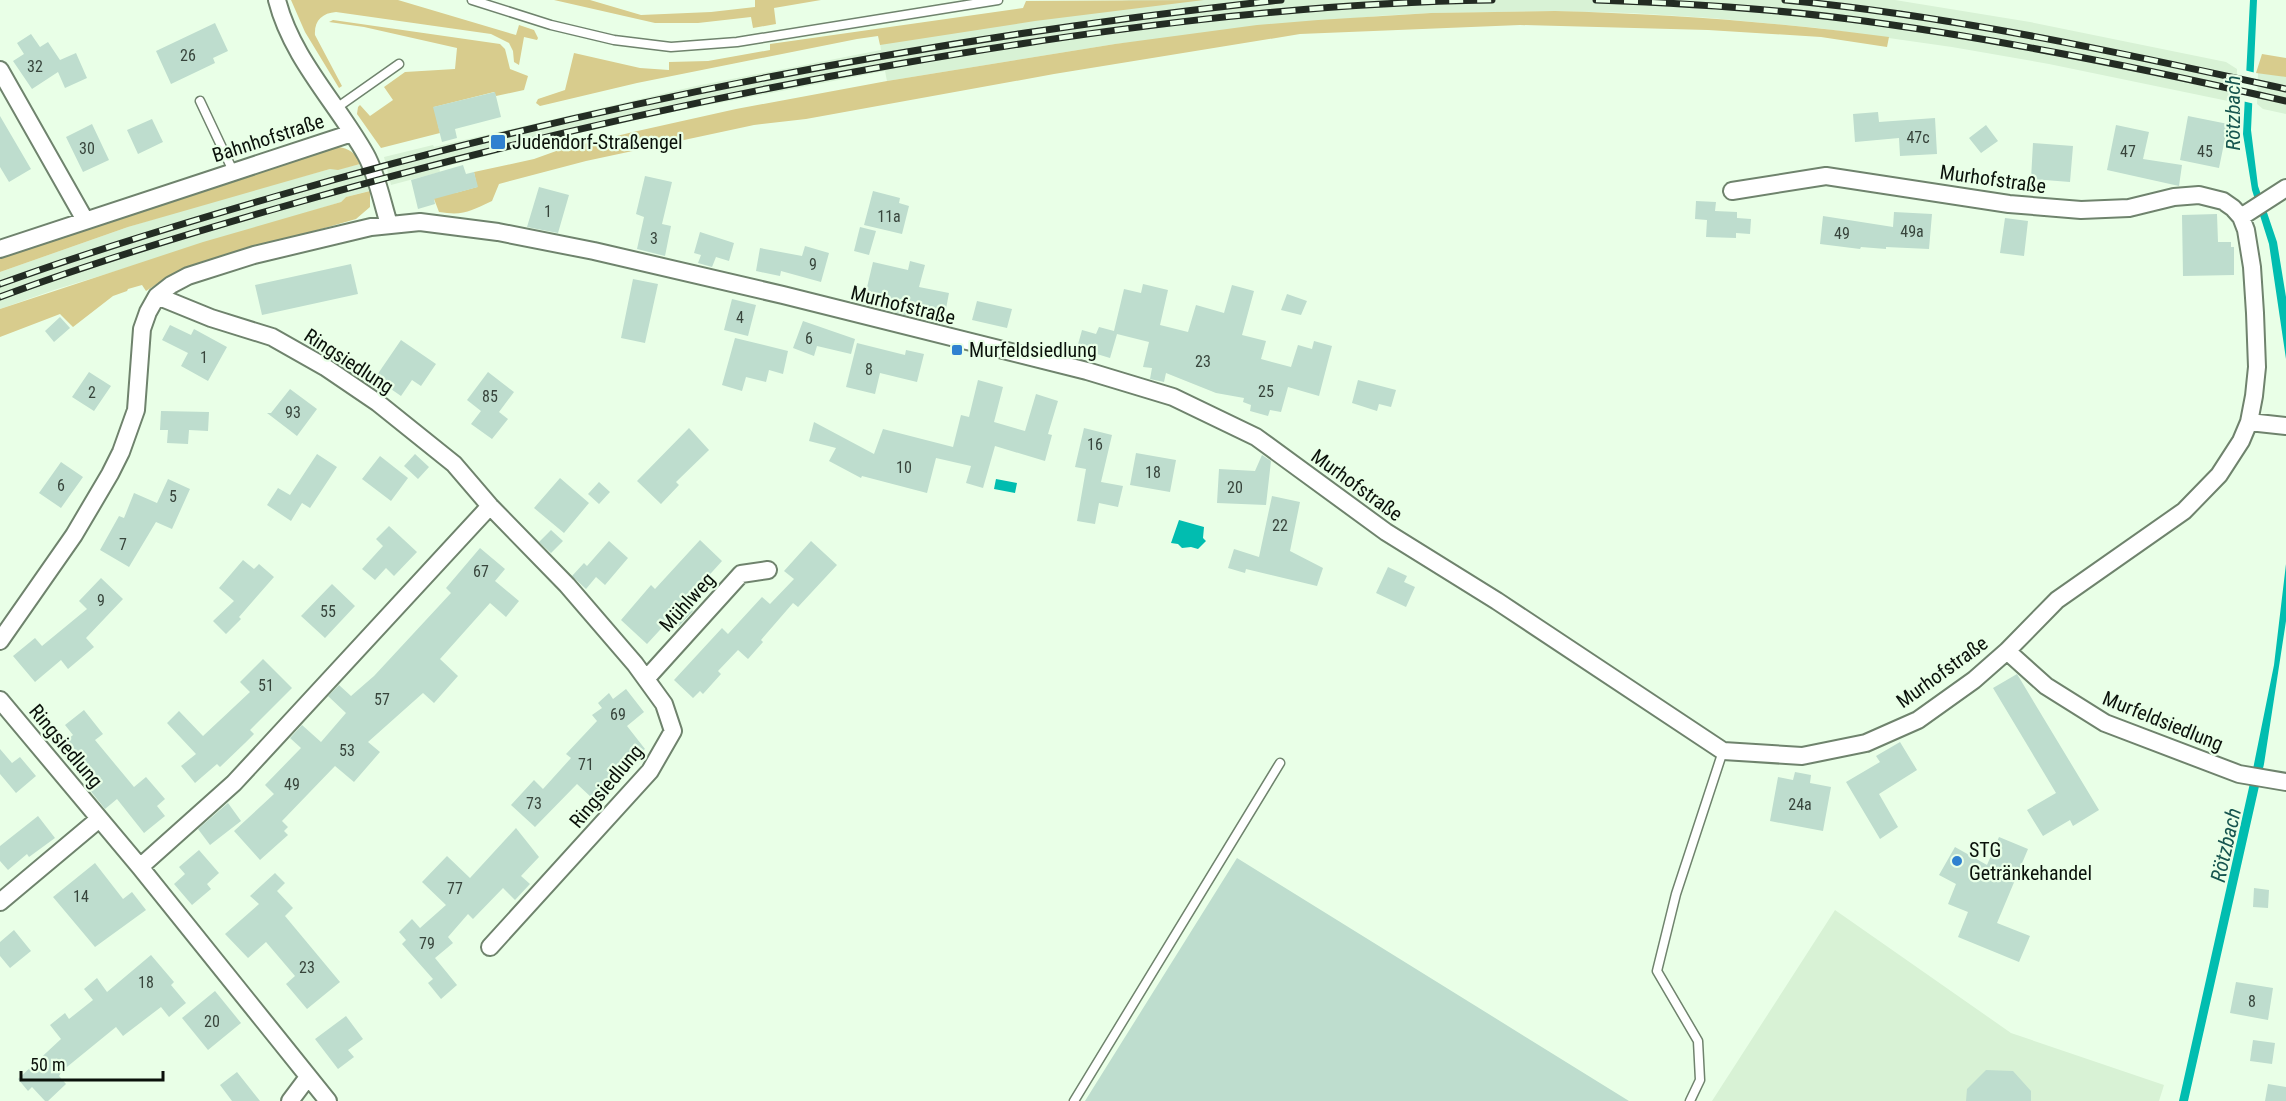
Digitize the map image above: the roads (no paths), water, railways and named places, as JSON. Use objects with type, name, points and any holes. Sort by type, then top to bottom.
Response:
[{"type":"street","name":"Bahnhofstraße","points":[[0,249],[352,133],[335,110],[288,31],[277,0]]},
{"type":"street","points":[[0,70],[85,220]]},
{"type":"street","points":[[0,641],[74,536],[121,452],[135,410],[142,329],[157,296],[188,276],[212,267],[389,224],[370,164],[352,133]]},
{"type":"street","name":"Murhofstraße","points":[[389,224],[420,222],[498,232],[594,251],[1087,371],[1173,397],[1256,437],[1386,532],[1497,601],[1723,751],[1802,756],[1866,743],[1918,720],[1974,680],[2007,651],[2057,600],[2184,511],[2202,494],[2230,459],[2241,441],[2249,422],[2254,396],[2257,341],[2246,214],[2223,201],[2199,195],[2174,197],[2129,208],[2081,210],[2009,204],[1826,176],[1732,191]]},
{"type":"street","points":[[2246,214],[2286,188]]},
{"type":"street","name":"Ringsiedlung","points":[[157,296],[211,318],[272,337],[325,367],[378,404],[454,464],[490,506],[567,585],[646,679],[664,704],[674,731],[650,771],[490,948]]},
{"type":"street","points":[[2249,422],[2283,426]]},
{"type":"street","points":[[140,867],[234,783],[490,506]]},
{"type":"street","name":"Mühlweg","points":[[646,679],[741,573],[768,570]]},
{"type":"street","name":"Murfeldsiedlung","points":[[2007,651],[2046,686],[2105,723],[2239,774],[2279,782]]},
{"type":"street","name":"Ringsiedlung","points":[[0,700],[140,867],[328,1101]]},
{"type":"street","name":"Ringsiedlung","points":[[0,902],[99,819]]},
{"type":"street","points":[[290,1101],[308,1077]]},
{"type":"lane","points":[[472,0],[551,25],[640,45],[689,46],[763,38],[998,0]]},
{"type":"lane","points":[[335,110],[399,64]]},
{"type":"lane","points":[[200,101],[233,171]]},
{"type":"lane","points":[[1690,1101],[1700,1080],[1698,1041],[1657,971],[1676,894],[1723,751]]},
{"type":"lane","points":[[1074,1101],[1280,763]]},
{"type":"water","points":[[2250,0],[2257,0],[2251,130],[2258,186],[2277,242],[2286,297],[2286,359],[2269,244],[2252,190],[2243,134]]},
{"type":"water","points":[[996,479],[1017,483],[1015,493],[994,489]]},
{"type":"water","points":[[1179,520],[1204,527],[1203,538],[1206,541],[1198,549],[1182,548],[1178,544],[1171,543]]},
{"type":"water","points":[[2286,564],[2286,621],[2264,764],[2188,1101],[2179,1101],[2274,665]]},
{"type":"railway","points":[[0,284],[138,238],[277,196],[525,130],[650,102],[901,53],[1154,15],[1281,0]]},
{"type":"railway","points":[[0,297],[138,250],[355,186],[508,146],[663,110],[819,78],[1046,40],[1194,20],[1343,6],[1492,0]]},
{"type":"railway","points":[[1596,0],[1691,4],[1817,15],[1959,35],[2069,55],[2286,101]]},
{"type":"railway","points":[[1785,0],[1911,16],[2037,37],[2286,89]]},
{"type":"place","name":"Judendorf-Straßengel","points":[[498,142]]},
{"type":"place","name":"Murfeldsiedlung","points":[[957,350]]},
{"type":"place","name":"STG Getränkehandel","points":[[1957,861]]},
{"type":"water label","name":"Rötzbach","points":[[2233,113]]},
{"type":"water label","name":"Rötzbach","points":[[2226,845]]}]
